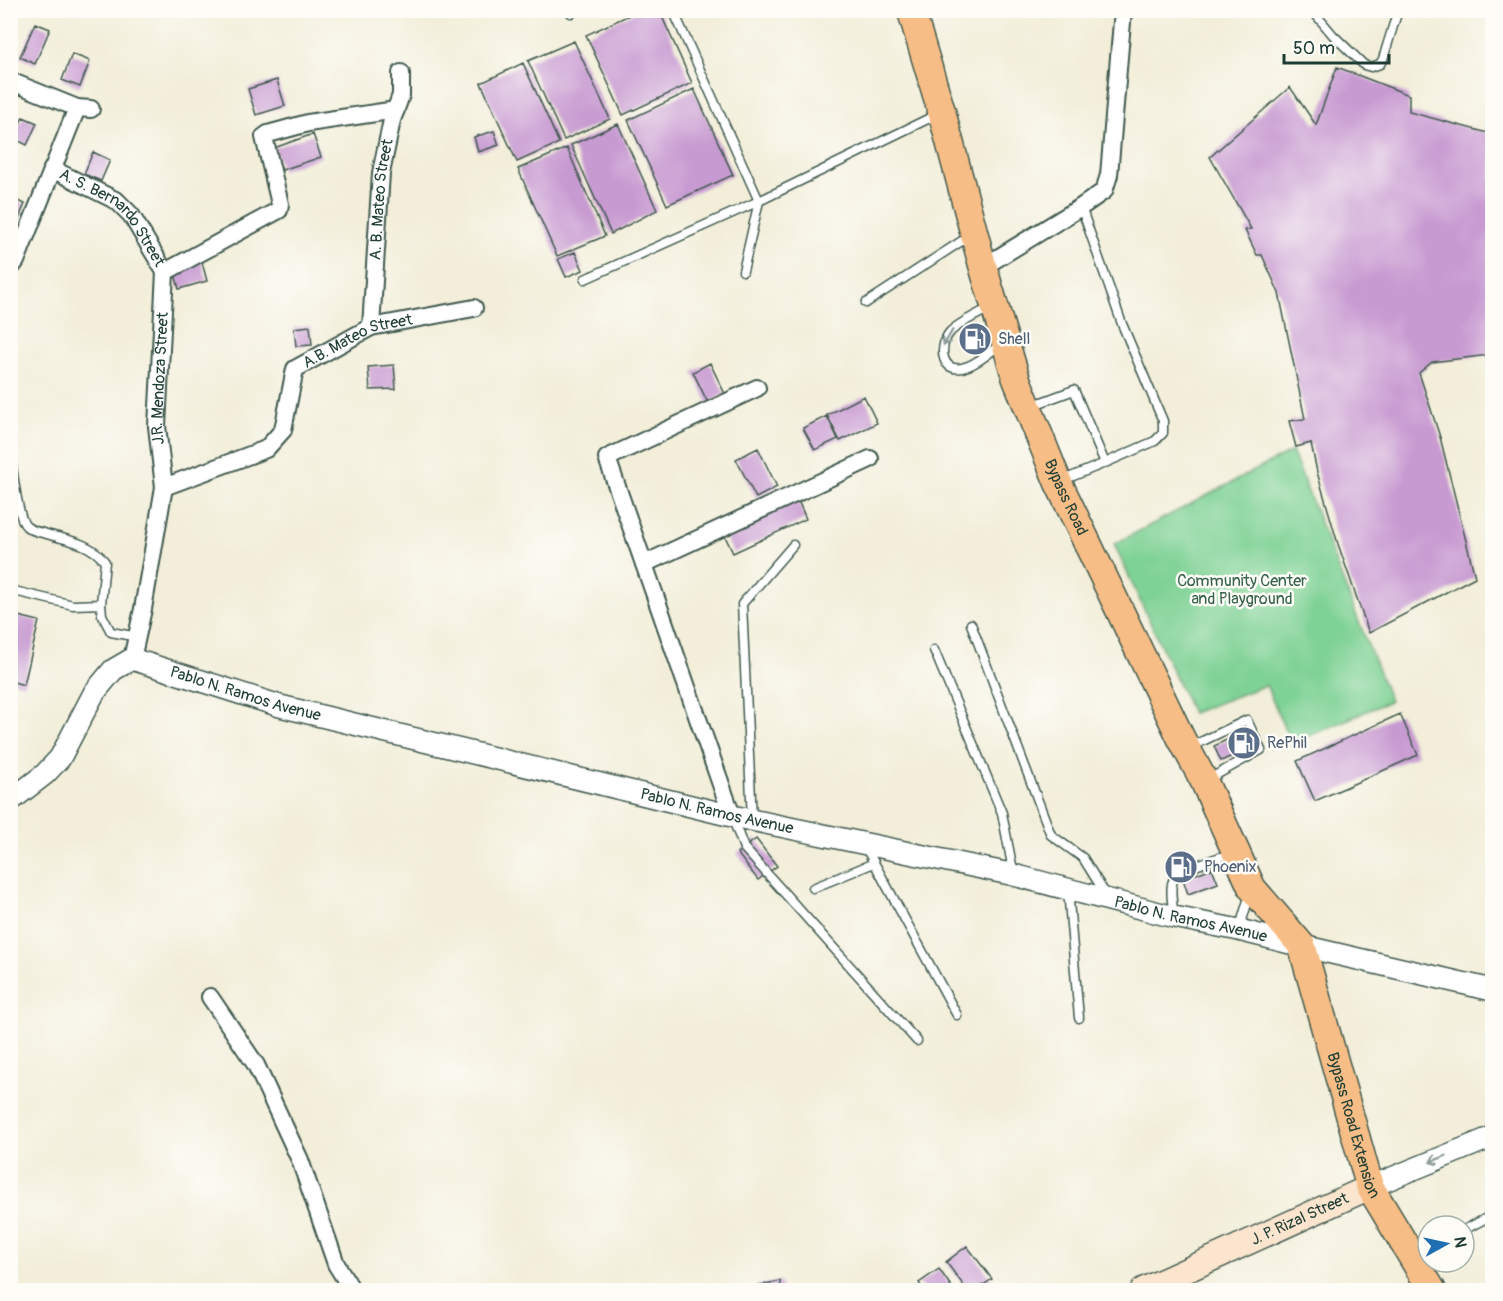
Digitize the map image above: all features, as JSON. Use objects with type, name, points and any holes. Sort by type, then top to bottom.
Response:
[{"type":"main road","name":"Bypass Road","points":[[911,10],[1016,378],[1058,482],[1204,781],[1252,888],[1302,946]]},
{"type":"main road","name":"Bypass Road Extension","points":[[1302,946],[1370,1187],[1416,1256],[1432,1290]]},
{"type":"main road","name":"J. P. Rizal Street","points":[[1143,1290],[1370,1187]]},
{"type":"street","points":[[983,267],[1104,191],[1109,175],[1123,10]]},
{"type":"street","name":"A. B. Mateo Street","points":[[371,327],[381,174],[400,94],[401,73]]},
{"type":"street","points":[[10,81],[84,108],[52,169],[16,261],[10,268]]},
{"type":"street","points":[[165,272],[279,210],[280,204],[264,137],[268,134],[308,123],[396,110]]},
{"type":"street","name":"A. S. Bernardo Street","points":[[52,169],[117,201],[131,215],[165,272]]},
{"type":"street","name":"J.R. Mendoza Street","points":[[132,659],[138,637],[164,487],[157,426],[165,272]]},
{"type":"street","name":"A.B. Mateo Street","points":[[164,487],[266,449],[283,430],[295,369],[371,327],[474,308]]},
{"type":"street","points":[[742,818],[644,564],[607,458],[757,388]]},
{"type":"street","points":[[644,564],[870,459]]},
{"type":"street","points":[[10,801],[45,774],[60,758],[94,693],[113,670],[132,659]]},
{"type":"street","name":"Pablo N. Ramos Avenue","points":[[132,659],[280,706],[742,818],[1010,874],[1174,917],[1239,930],[1492,990]]},
{"type":"street","points":[[210,997],[256,1065],[300,1160],[336,1264],[352,1290]]},
{"type":"street","name":"J. P. Rizal Street","points":[[1370,1187],[1492,1137]]},
{"type":"lane","points":[[673,10],[759,201],[743,271]]},
{"type":"lane","points":[[1312,10],[1333,35],[1364,65],[1371,67],[1380,64],[1383,59],[1398,10]]},
{"type":"lane","points":[[585,279],[759,201],[942,113]]},
{"type":"lane","points":[[1058,482],[1155,441],[1163,433],[1163,421],[1122,324],[1081,207]]},
{"type":"lane","points":[[866,303],[974,233]]},
{"type":"lane","points":[[994,305],[950,332],[942,352],[946,363],[955,368],[963,368],[1005,341]]},
{"type":"lane","points":[[1028,407],[1074,390],[1105,463]]},
{"type":"lane","points":[[10,454],[16,494],[26,526],[88,546],[100,554],[105,562],[102,615],[111,632],[138,637]]},
{"type":"lane","points":[[793,545],[742,604],[744,848],[916,1041]]},
{"type":"lane","points":[[10,590],[73,605],[101,604]]},
{"type":"lane","points":[[970,624],[1051,836],[1083,858],[1110,900]]},
{"type":"lane","points":[[934,650],[1002,813],[1012,866],[1010,874]]},
{"type":"lane","points":[[1187,748],[1247,720],[1261,750],[1204,781]]},
{"type":"lane","points":[[863,843],[957,1015]]},
{"type":"lane","points":[[1174,917],[1172,885],[1174,877],[1181,871],[1236,851]]},
{"type":"lane","points":[[813,888],[874,863]]},
{"type":"lane","points":[[1239,930],[1252,888]]},
{"type":"lane","points":[[1068,889],[1079,1018]]},
{"type":"lane","points":[[1476,1224],[1492,1215]]},
{"type":"green space","name":"Community Center and Playground","points":[[1292,451],[1390,701],[1291,744],[1266,685],[1192,713],[1114,544]]},
{"type":"building","points":[[640,10],[659,10],[692,83],[623,115],[586,35]]},
{"type":"building","points":[[35,23],[50,29],[35,64],[20,57]]},
{"type":"building","points":[[574,41],[610,119],[564,140],[528,61]]},
{"type":"building","points":[[72,54],[90,61],[80,87],[62,80]]},
{"type":"building","points":[[523,63],[559,143],[517,162],[481,83]]},
{"type":"building","points":[[1337,67],[1409,95],[1409,112],[1492,134],[1492,359],[1489,355],[1432,362],[1419,373],[1440,437],[1475,577],[1369,633],[1338,544],[1311,443],[1296,447],[1289,421],[1305,419],[1279,293],[1262,255],[1257,255],[1245,230],[1251,229],[1210,157],[1290,87],[1316,125]]},
{"type":"building","points":[[277,80],[285,106],[256,115],[248,89]]},
{"type":"building","points":[[694,89],[733,175],[667,205],[628,120]]},
{"type":"building","points":[[23,117],[37,123],[27,145],[13,138]]},
{"type":"building","points":[[618,124],[657,210],[611,234],[571,145]]},
{"type":"building","points":[[494,131],[499,145],[478,152],[474,137]]},
{"type":"building","points":[[313,134],[321,157],[282,170],[274,148]]},
{"type":"building","points":[[567,148],[605,236],[557,256],[518,169]]},
{"type":"building","points":[[93,152],[110,160],[101,181],[84,174]]},
{"type":"building","points":[[10,198],[25,204],[17,223],[10,221]]},
{"type":"building","points":[[575,252],[583,270],[566,277],[558,259]]},
{"type":"building","points":[[202,262],[207,281],[179,289],[174,270]]},
{"type":"building","points":[[310,326],[312,345],[296,346],[294,328]]},
{"type":"building","points":[[710,363],[725,394],[708,403],[693,372]]},
{"type":"building","points":[[394,365],[396,389],[370,390],[368,367]]},
{"type":"building","points":[[864,396],[877,423],[840,441],[827,415]]},
{"type":"building","points":[[827,416],[838,439],[815,450],[803,428]]},
{"type":"building","points":[[758,448],[777,487],[756,498],[736,459]]},
{"type":"building","points":[[797,498],[806,519],[733,553],[723,532]]},
{"type":"building","points":[[10,614],[39,621],[24,685],[10,681]]},
{"type":"building","points":[[1400,714],[1418,755],[1315,801],[1297,761]]},
{"type":"building","points":[[1243,732],[1250,748],[1221,761],[1214,746]]},
{"type":"building","points":[[756,839],[777,866],[758,880],[737,853]]},
{"type":"building","points":[[1212,868],[1218,883],[1188,894],[1183,879]]},
{"type":"building","points":[[967,1246],[992,1279],[976,1290],[967,1290],[946,1262]]},
{"type":"building","points":[[939,1269],[953,1289],[924,1290],[919,1283]]},
{"type":"building","points":[[780,1281],[782,1290],[756,1290],[755,1286]]},
{"type":"place","name":"Shell","points":[[975,339]]},
{"type":"place","name":"RePhil","points":[[1244,743]]},
{"type":"place","name":"Phoenix","points":[[1181,867]]}]
